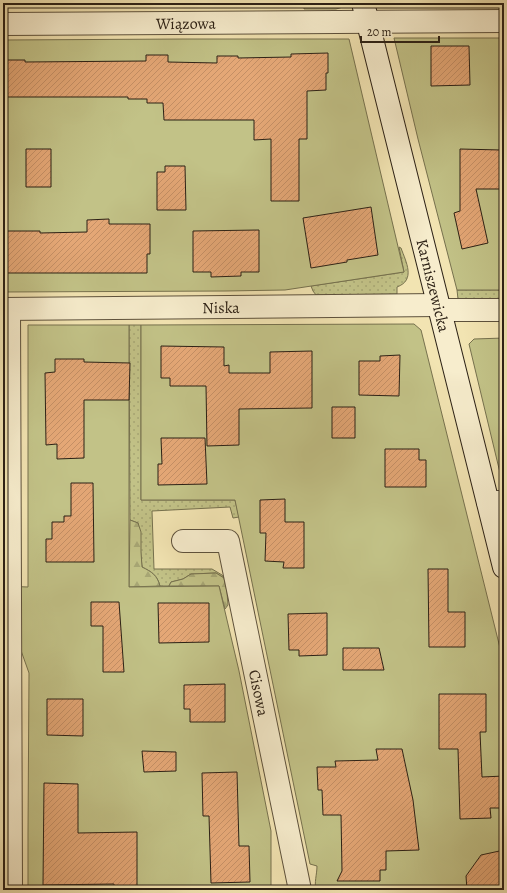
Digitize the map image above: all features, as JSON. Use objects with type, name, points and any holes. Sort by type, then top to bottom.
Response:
[{"type":"street","name":"Wiązowa","points":[[3,24],[366,13],[384,22],[504,21]]},
{"type":"street","name":"Karniszewicka","points":[[366,13],[439,308],[496,502],[504,567]]},
{"type":"street","name":"Niska","points":[[6,309],[439,308],[504,310]]},
{"type":"street","points":[[6,309],[11,890]]},
{"type":"street","name":"Cisowa","points":[[183,541],[228,541],[300,890]]},
{"type":"green space","points":[[3,3],[317,3],[304,6],[3,6]]},
{"type":"green space","points":[[317,3],[342,3],[343,7],[336,9],[304,9],[304,6]]},
{"type":"green space","points":[[385,3],[504,3],[504,5],[386,6]]},
{"type":"green space","points":[[394,38],[504,38],[504,290],[457,290],[418,139]]},
{"type":"green space","points":[[349,39],[404,272],[285,290],[3,292],[3,40]]},
{"type":"green space","points":[[399,247],[401,248],[407,265],[408,275],[403,284],[397,287],[397,294],[316,295],[313,291],[311,286],[404,272]]},
{"type":"green space","points":[[457,290],[504,290],[504,300],[458,299]]},
{"type":"green space","points":[[414,324],[421,330],[504,664],[504,890],[316,890],[315,884],[317,866],[310,864],[235,500],[141,500],[141,325]]},
{"type":"green space","points":[[28,325],[129,325],[129,587],[219,586],[239,671],[271,831],[271,890],[28,890],[29,673],[3,600],[3,586],[28,587]]},
{"type":"green space","points":[[129,325],[141,325],[141,500],[235,500],[239,517],[233,518],[230,507],[152,511],[154,569],[212,569],[224,578],[216,573],[191,574],[183,579],[171,582],[169,586],[160,586],[154,574],[142,567],[138,523],[130,520]]},
{"type":"green space","points":[[504,338],[504,481],[502,481],[469,344],[474,339]]},
{"type":"green space","points":[[130,520],[138,523],[141,532],[142,567],[154,574],[160,586],[129,587]]},
{"type":"green space","points":[[216,573],[224,578],[228,605],[225,609],[219,586],[169,586],[171,582],[183,579],[191,574]]},
{"type":"building","points":[[431,46],[469,46],[470,85],[431,86]]},
{"type":"building","points":[[328,53],[326,90],[307,91],[307,139],[299,139],[299,201],[271,201],[271,139],[254,140],[254,120],[164,120],[163,103],[147,103],[147,99],[128,99],[128,97],[3,97],[3,60],[25,60],[25,62],[146,61],[146,55],[168,55],[168,62],[217,63],[217,56],[238,56],[238,58],[291,57],[291,54]]},
{"type":"building","points":[[26,149],[51,149],[51,187],[26,187]]},
{"type":"building","points":[[460,149],[501,150],[501,189],[476,189],[488,243],[462,249],[454,213],[460,211]]},
{"type":"building","points":[[165,166],[185,166],[186,210],[157,210],[157,172],[165,172]]},
{"type":"building","points":[[371,207],[378,255],[311,268],[303,218]]},
{"type":"building","points":[[109,219],[109,224],[150,224],[150,254],[147,254],[147,273],[6,273],[6,231],[40,231],[40,233],[87,232],[87,220]]},
{"type":"building","points":[[259,230],[259,272],[241,272],[241,276],[211,277],[211,272],[193,272],[193,231]]},
{"type":"building","points":[[161,346],[224,347],[224,366],[229,365],[229,373],[270,373],[270,352],[312,351],[312,408],[239,409],[239,445],[207,446],[206,386],[170,386],[170,378],[161,378]]},
{"type":"building","points":[[400,355],[399,396],[359,395],[359,361],[380,361],[380,356]]},
{"type":"building","points":[[55,359],[84,359],[84,362],[130,363],[129,400],[84,400],[84,458],[57,459],[57,444],[46,445],[45,373],[55,372]]},
{"type":"building","points":[[332,407],[355,407],[355,438],[332,438]]},
{"type":"building","points":[[161,438],[205,438],[207,484],[158,485],[158,464],[162,464]]},
{"type":"building","points":[[385,449],[419,449],[419,460],[426,460],[426,487],[385,487]]},
{"type":"building","points":[[71,483],[93,483],[94,562],[46,562],[46,539],[52,539],[52,522],[64,522],[64,516],[71,516]]},
{"type":"building","points":[[285,499],[285,522],[304,522],[304,568],[283,568],[284,562],[265,561],[266,533],[260,533],[260,500]]},
{"type":"building","points":[[428,569],[448,569],[448,612],[465,612],[465,647],[429,647]]},
{"type":"building","points":[[91,602],[119,602],[124,672],[103,672],[103,626],[91,626]]},
{"type":"building","points":[[158,603],[209,603],[209,642],[159,643]]},
{"type":"building","points":[[327,613],[327,655],[299,656],[299,650],[289,650],[288,614]]},
{"type":"building","points":[[343,648],[379,648],[384,670],[343,670]]},
{"type":"building","points":[[225,684],[225,722],[190,722],[190,709],[184,709],[184,685]]},
{"type":"building","points":[[439,694],[486,694],[486,732],[480,732],[482,777],[504,776],[504,808],[490,808],[491,818],[460,819],[458,749],[439,749]]},
{"type":"building","points":[[47,699],[83,699],[83,736],[47,735]]},
{"type":"building","points":[[376,749],[402,749],[413,800],[419,850],[386,851],[386,870],[380,870],[380,881],[337,881],[342,871],[341,815],[323,815],[322,790],[318,790],[317,767],[336,767],[335,761],[378,760]]},
{"type":"building","points":[[142,751],[176,752],[176,771],[144,772]]},
{"type":"building","points":[[237,772],[239,846],[249,846],[250,882],[211,883],[209,816],[203,816],[202,773]]},
{"type":"building","points":[[44,783],[78,784],[78,833],[137,832],[137,890],[114,890],[114,884],[43,885]]},
{"type":"building","points":[[504,850],[504,890],[467,890],[466,876],[481,855]]}]
